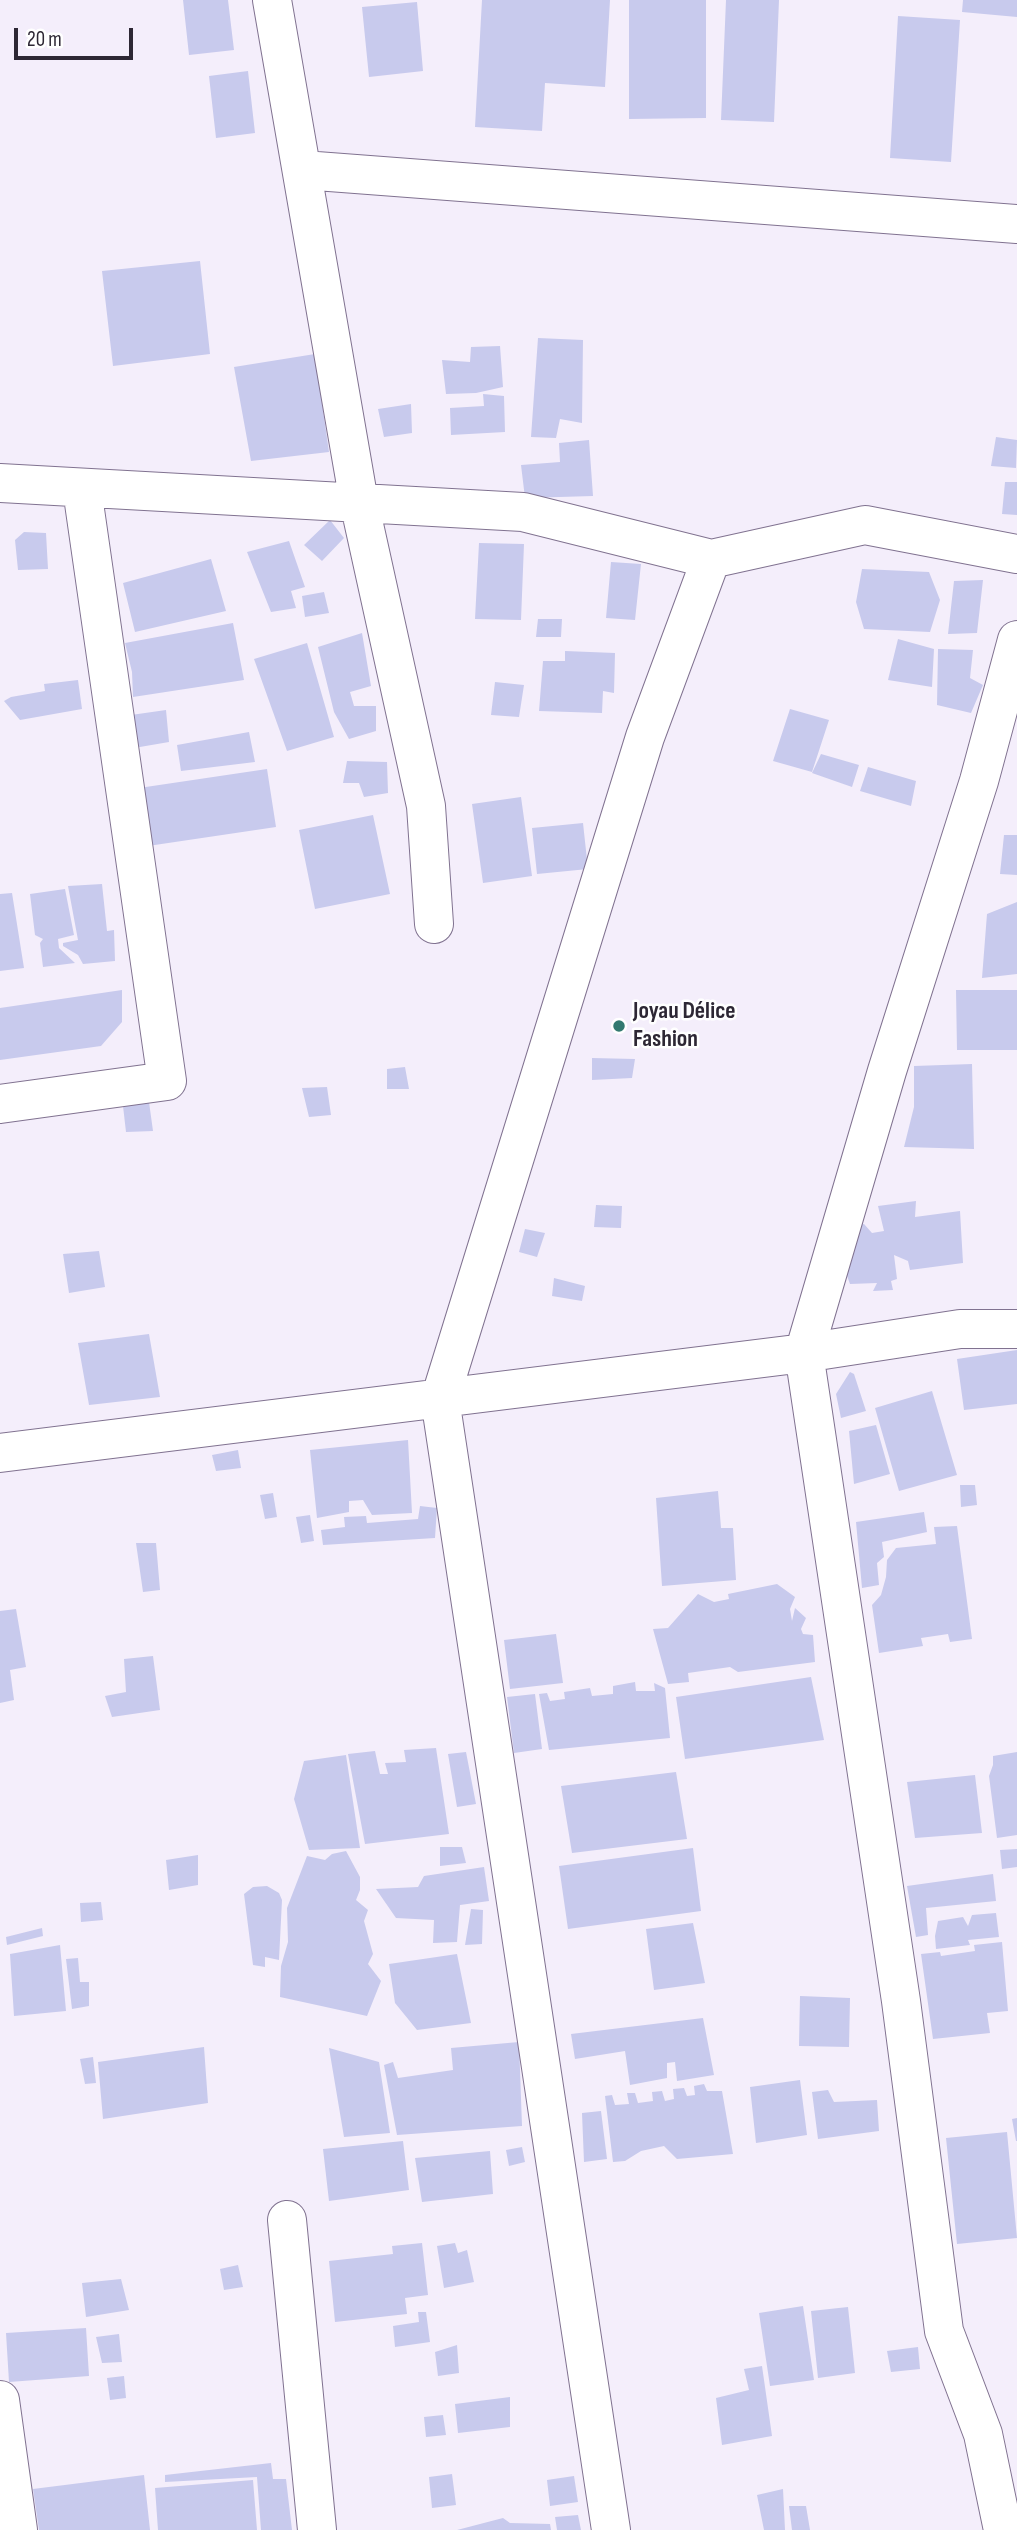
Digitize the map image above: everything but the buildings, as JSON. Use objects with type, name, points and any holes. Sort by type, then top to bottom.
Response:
[{"type":"street","points":[[272,0],[359,502],[426,806],[434,924]]},
{"type":"street","points":[[303,170],[1017,224]]},
{"type":"street","points":[[0,483],[523,512],[711,559],[865,525],[1017,554]]},
{"type":"street","points":[[0,1104],[167,1080],[82,489]]},
{"type":"street","points":[[611,2530],[440,1399],[645,737],[711,559]]},
{"type":"street","points":[[1003,2530],[983,2434],[944,2331],[899,1987],[804,1353],[887,1071],[979,780],[1017,640]]},
{"type":"street","points":[[0,1453],[804,1353],[960,1329],[1017,1329]]},
{"type":"street","points":[[287,2220],[317,2530]]},
{"type":"street","points":[[0,2400],[18,2530]]},
{"type":"place","name":"Joyau Délice Fashion","points":[[619,1026]]}]
